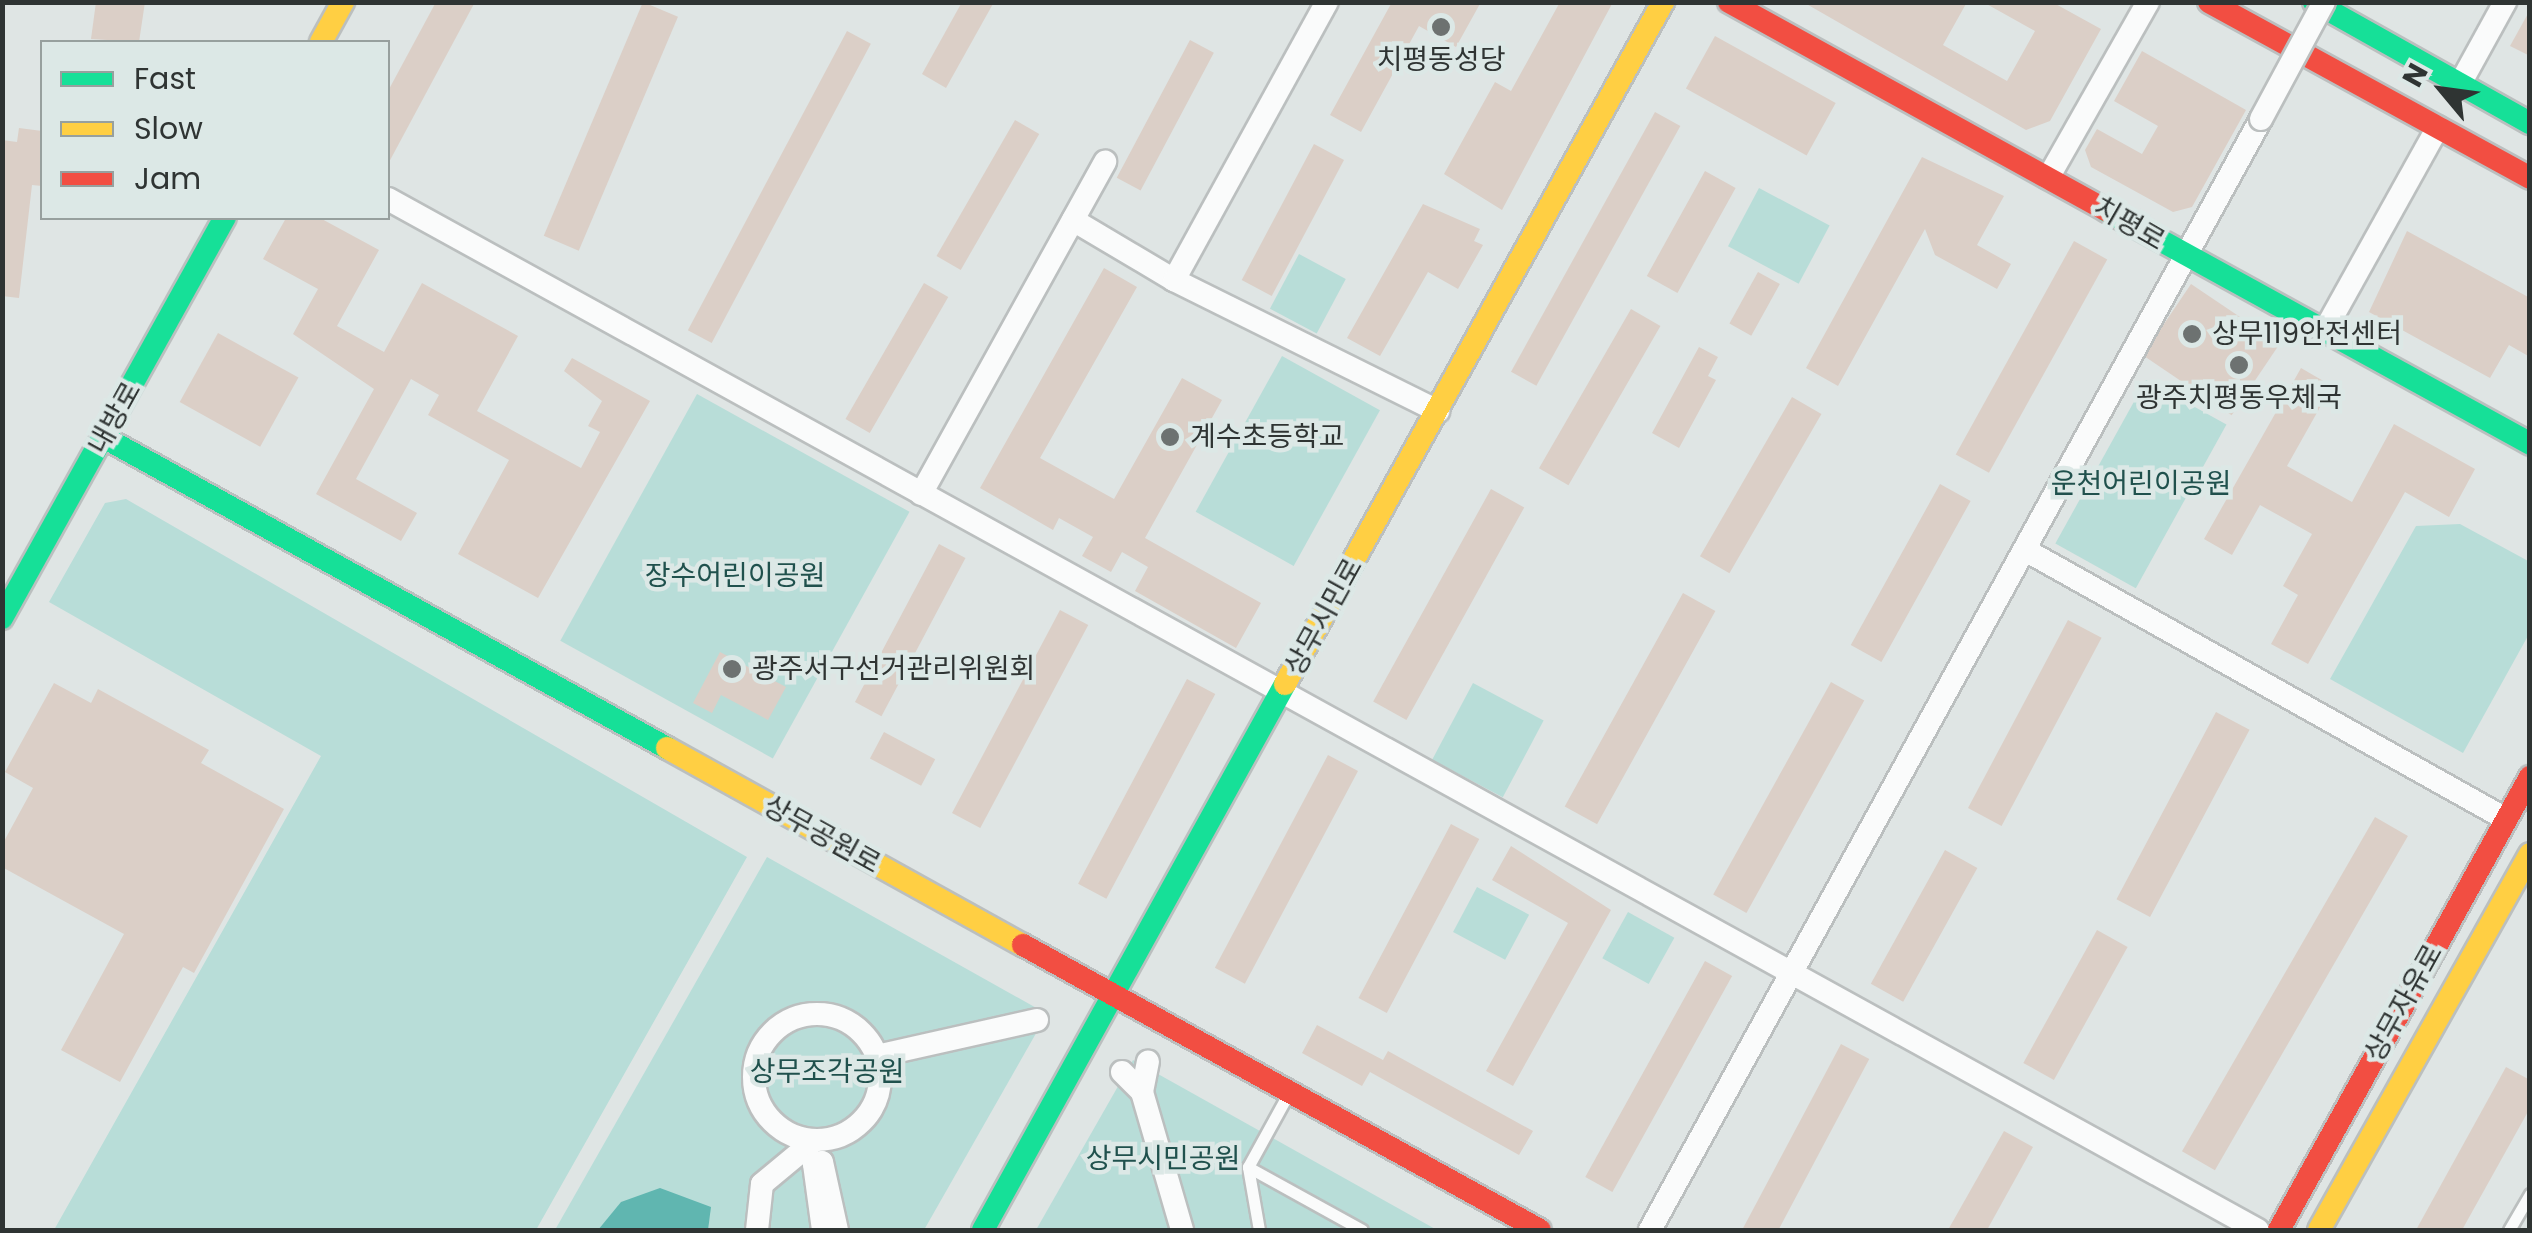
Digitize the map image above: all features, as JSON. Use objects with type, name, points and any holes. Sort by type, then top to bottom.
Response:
[{"type":"street","points":[[322,40],[343,2]]},
{"type":"street","points":[[1174,280],[1327,2]]},
{"type":"street","name":"상무시민로","points":[[983,1230],[1663,2]]},
{"type":"street","name":"치평로","points":[[1729,2],[2530,444]]},
{"type":"street","points":[[2048,178],[2148,2]]},
{"type":"street","points":[[2208,2],[2530,178]]},
{"type":"street","points":[[2314,2],[2530,122]]},
{"type":"street","points":[[1650,1230],[2027,550],[2324,2]]},
{"type":"street","points":[[2460,84],[2505,2]]},
{"type":"street","points":[[2324,330],[2438,128]]},
{"type":"street","points":[[921,494],[1105,162]]},
{"type":"street","points":[[390,200],[1790,977],[2258,1230]]},
{"type":"street","name":"내방로","points":[[2,618],[224,220]]},
{"type":"street","points":[[1072,220],[1174,280],[1438,411]]},
{"type":"street","name":"상무공원로","points":[[104,438],[1540,1230]]},
{"type":"street","points":[[2027,550],[2506,819]]},
{"type":"street","name":"상무자유로","points":[[2279,1230],[2530,776]]},
{"type":"street","name":"상무자유로","points":[[2320,1230],[2530,854]]},
{"type":"street","points":[[757,1230],[762,1184],[810,1147],[867,1116],[877,1056],[851,1024],[822,1014],[792,1019],[761,1047],[761,1107],[810,1147],[827,1227]]},
{"type":"street","points":[[877,1056],[1036,1020]]},
{"type":"street","points":[[1148,1062],[1142,1092],[1182,1230]]},
{"type":"street","points":[[1122,1072],[1142,1092]]},
{"type":"lane","points":[[1259,1230],[1248,1167],[1290,1092]]},
{"type":"lane","points":[[1248,1167],[1362,1230]]},
{"type":"lane","points":[[2509,1230],[2530,1194]]},
{"type":"green space","points":[[1759,188],[1830,226],[1799,284],[1728,246]]},
{"type":"green space","points":[[1299,254],[1346,279],[1317,334],[1270,309]]},
{"type":"green space","points":[[1282,356],[1380,410],[1294,566],[1196,512]]},
{"type":"green space","name":"운천어린이공원","points":[[2146,380],[2226,425],[2136,588],[2055,544]]},
{"type":"green space","name":"장수어린이공원","points":[[697,394],[910,512],[773,758],[560,641]]},
{"type":"green space","points":[[126,499],[747,857],[536,1230],[54,1230],[321,756],[49,602],[105,503]]},
{"type":"green space","points":[[2460,524],[2530,562],[2529,634],[2463,753],[2330,679],[2416,526]]},
{"type":"green space","points":[[1473,683],[1544,721],[1503,797],[1432,760]]},
{"type":"green space","name":"상무조각공원","points":[[767,857],[1047,1014],[924,1230],[555,1230]]},
{"type":"green space","points":[[1477,887],[1529,915],[1505,960],[1453,932]]},
{"type":"green space","points":[[1628,912],[1674,938],[1649,984],[1602,958]]},
{"type":"green space","name":"상무시민공원","points":[[1133,1060],[1437,1230],[1036,1230]]},
{"type":"water","points":[[660,1188],[711,1207],[708,1230],[598,1230],[621,1202]]},
{"type":"building","points":[[96,2],[145,2],[139,40],[91,39]]},
{"type":"building","points":[[436,2],[475,2],[390,160],[390,87]]},
{"type":"building","points":[[643,2],[678,17],[579,251],[544,236]]},
{"type":"building","points":[[962,2],[994,2],[946,88],[922,74]]},
{"type":"building","points":[[1392,2],[1481,2],[1456,47],[1419,26],[1361,132],[1330,115]]},
{"type":"building","points":[[1560,2],[1613,2],[1502,210],[1444,174],[1495,82],[1511,91]]},
{"type":"building","points":[[1803,2],[1967,2],[1943,45],[2007,81],[2035,31],[1983,2],[2052,2],[2101,29],[2050,121],[2026,130]]},
{"type":"building","points":[[2530,10],[2530,56],[2510,46]]},
{"type":"building","points":[[847,31],[871,44],[712,343],[688,330]]},
{"type":"building","points":[[1715,36],[1836,103],[1807,155],[1686,88]]},
{"type":"building","points":[[1190,40],[1214,53],[1141,190],[1117,178]]},
{"type":"building","points":[[2142,51],[2246,110],[2192,207],[2173,212],[2091,167],[2085,150],[2097,129],[2142,154],[2158,126],[2114,101]]},
{"type":"building","points":[[1655,112],[1680,126],[1536,386],[1511,372]]},
{"type":"building","points":[[1015,120],[1039,134],[961,270],[936,256]]},
{"type":"building","points":[[19,128],[40,131],[40,186],[32,185],[19,298],[2,296],[2,140],[17,142]]},
{"type":"building","points":[[1314,144],[1344,160],[1272,296],[1242,280]]},
{"type":"building","points":[[1922,157],[2004,196],[1977,245],[2011,264],[1997,289],[1935,255],[1925,229],[1838,386],[1806,368]]},
{"type":"building","points":[[1705,171],[1736,188],[1677,293],[1647,276]]},
{"type":"building","points":[[1423,204],[1480,229],[1474,241],[1483,245],[1458,289],[1428,272],[1380,356],[1347,338]]},
{"type":"building","points":[[285,220],[324,220],[379,250],[337,326],[384,352],[422,283],[518,336],[477,411],[581,468],[600,432],[588,426],[602,401],[564,371],[572,358],[650,401],[538,598],[458,554],[509,460],[428,415],[439,395],[411,379],[356,479],[417,513],[401,541],[316,494],[374,389],[293,334],[318,289],[263,259]]},
{"type":"building","points":[[2407,231],[2530,298],[2530,357],[2509,345],[2490,378],[2369,312]]},
{"type":"building","points":[[2074,241],[2107,259],[1989,473],[1956,454]]},
{"type":"building","points":[[1104,268],[1137,287],[1040,458],[1114,499],[1182,378],[1222,400],[1145,538],[1261,603],[1236,648],[1135,591],[1148,567],[1122,552],[1111,572],[1082,556],[1093,537],[1059,518],[1053,530],[980,488]]},
{"type":"building","points":[[1758,272],[1780,284],[1751,336],[1729,324]]},
{"type":"building","points":[[924,283],[948,297],[870,433],[846,419]]},
{"type":"building","points":[[2191,284],[2280,344],[2232,415],[2143,355]]},
{"type":"building","points":[[1631,309],[1660,326],[1568,485],[1539,468]]},
{"type":"building","points":[[218,333],[298,378],[260,447],[180,402]]},
{"type":"building","points":[[1699,347],[1718,357],[1708,376],[1716,380],[1679,448],[1652,433]]},
{"type":"building","points":[[2301,368],[2332,386],[2287,466],[2352,502],[2394,424],[2475,469],[2449,517],[2405,492],[2308,664],[2271,644],[2298,595],[2283,586],[2312,534],[2260,505],[2232,555],[2204,539]]},
{"type":"building","points":[[1792,397],[1821,414],[1729,573],[1700,556]]},
{"type":"building","points":[[1940,484],[1971,501],[1881,662],[1851,645]]},
{"type":"building","points":[[1491,489],[1524,507],[1406,720],[1373,702]]},
{"type":"building","points":[[939,544],[965,558],[881,716],[855,702]]},
{"type":"building","points":[[1683,593],[1715,611],[1597,824],[1565,806]]},
{"type":"building","points":[[1060,610],[1088,625],[980,828],[952,813]]},
{"type":"building","points":[[2068,620],[2102,638],[2002,826],[1968,808]]},
{"type":"building","name":"광주서구선거관리위원회","points":[[720,652],[786,687],[768,720],[721,695],[712,713],[693,703]]},
{"type":"building","points":[[1187,679],[1215,694],[1106,899],[1078,884]]},
{"type":"building","points":[[1831,682],[1864,700],[1746,913],[1713,895]]},
{"type":"building","points":[[54,683],[91,703],[98,689],[209,750],[201,763],[284,809],[194,973],[183,967],[120,1082],[61,1050],[124,934],[2,867],[2,845],[33,788],[5,772]]},
{"type":"building","points":[[2216,712],[2250,730],[2150,917],[2116,899]]},
{"type":"building","points":[[884,732],[935,759],[921,786],[870,758]]},
{"type":"building","points":[[1328,755],[1358,771],[1245,984],[1215,968]]},
{"type":"building","points":[[2375,817],[2408,836],[2215,1170],[2182,1151]]},
{"type":"building","points":[[1451,824],[1479,839],[1387,1013],[1359,998]]},
{"type":"building","points":[[1511,846],[1611,910],[1513,1086],[1486,1071],[1568,923],[1492,880]]},
{"type":"building","points":[[1945,850],[1977,868],[1903,1002],[1871,984]]},
{"type":"building","points":[[2097,930],[2128,947],[2054,1080],[2023,1063]]},
{"type":"building","points":[[1705,961],[1732,976],[1612,1192],[1585,1177]]},
{"type":"building","points":[[1317,1025],[1383,1060],[1388,1051],[1533,1131],[1519,1155],[1370,1072],[1362,1086],[1302,1053]]},
{"type":"building","points":[[1841,1044],[1869,1059],[1778,1230],[1742,1230]]},
{"type":"building","points":[[2506,1067],[2530,1080],[2530,1108],[2462,1230],[2416,1230]]},
{"type":"building","points":[[2004,1131],[2033,1147],[1987,1230],[1948,1230]]},
{"type":"traffic: fast","points":[[2314,2],[2530,123]]},
{"type":"traffic: fast","points":[[2107,211],[2530,444]]},
{"type":"traffic: fast","points":[[2,618],[224,220]]},
{"type":"traffic: fast","points":[[105,438],[667,748]]},
{"type":"traffic: fast","points":[[983,1230],[1285,684]]},
{"type":"traffic: slow","points":[[322,40],[343,2]]},
{"type":"traffic: slow","points":[[1285,684],[1663,2]]},
{"type":"traffic: slow","points":[[667,748],[1023,945]]},
{"type":"traffic: slow","points":[[2319,1230],[2530,854]]},
{"type":"traffic: jam","points":[[1729,2],[2107,211]]},
{"type":"traffic: jam","points":[[2209,2],[2530,178]]},
{"type":"traffic: jam","points":[[2279,1230],[2530,777]]},
{"type":"traffic: jam","points":[[1023,945],[1540,1230]]},
{"type":"place","name":"치평동성당","points":[[1441,27]]},
{"type":"place","name":"상무119안전센터","points":[[2192,334]]},
{"type":"place","name":"광주치평동우체국","points":[[2239,365]]},
{"type":"place","name":"계수초등학교","points":[[1170,437]]},
{"type":"place","name":"광주서구선거관리위원회","points":[[732,669]]}]
